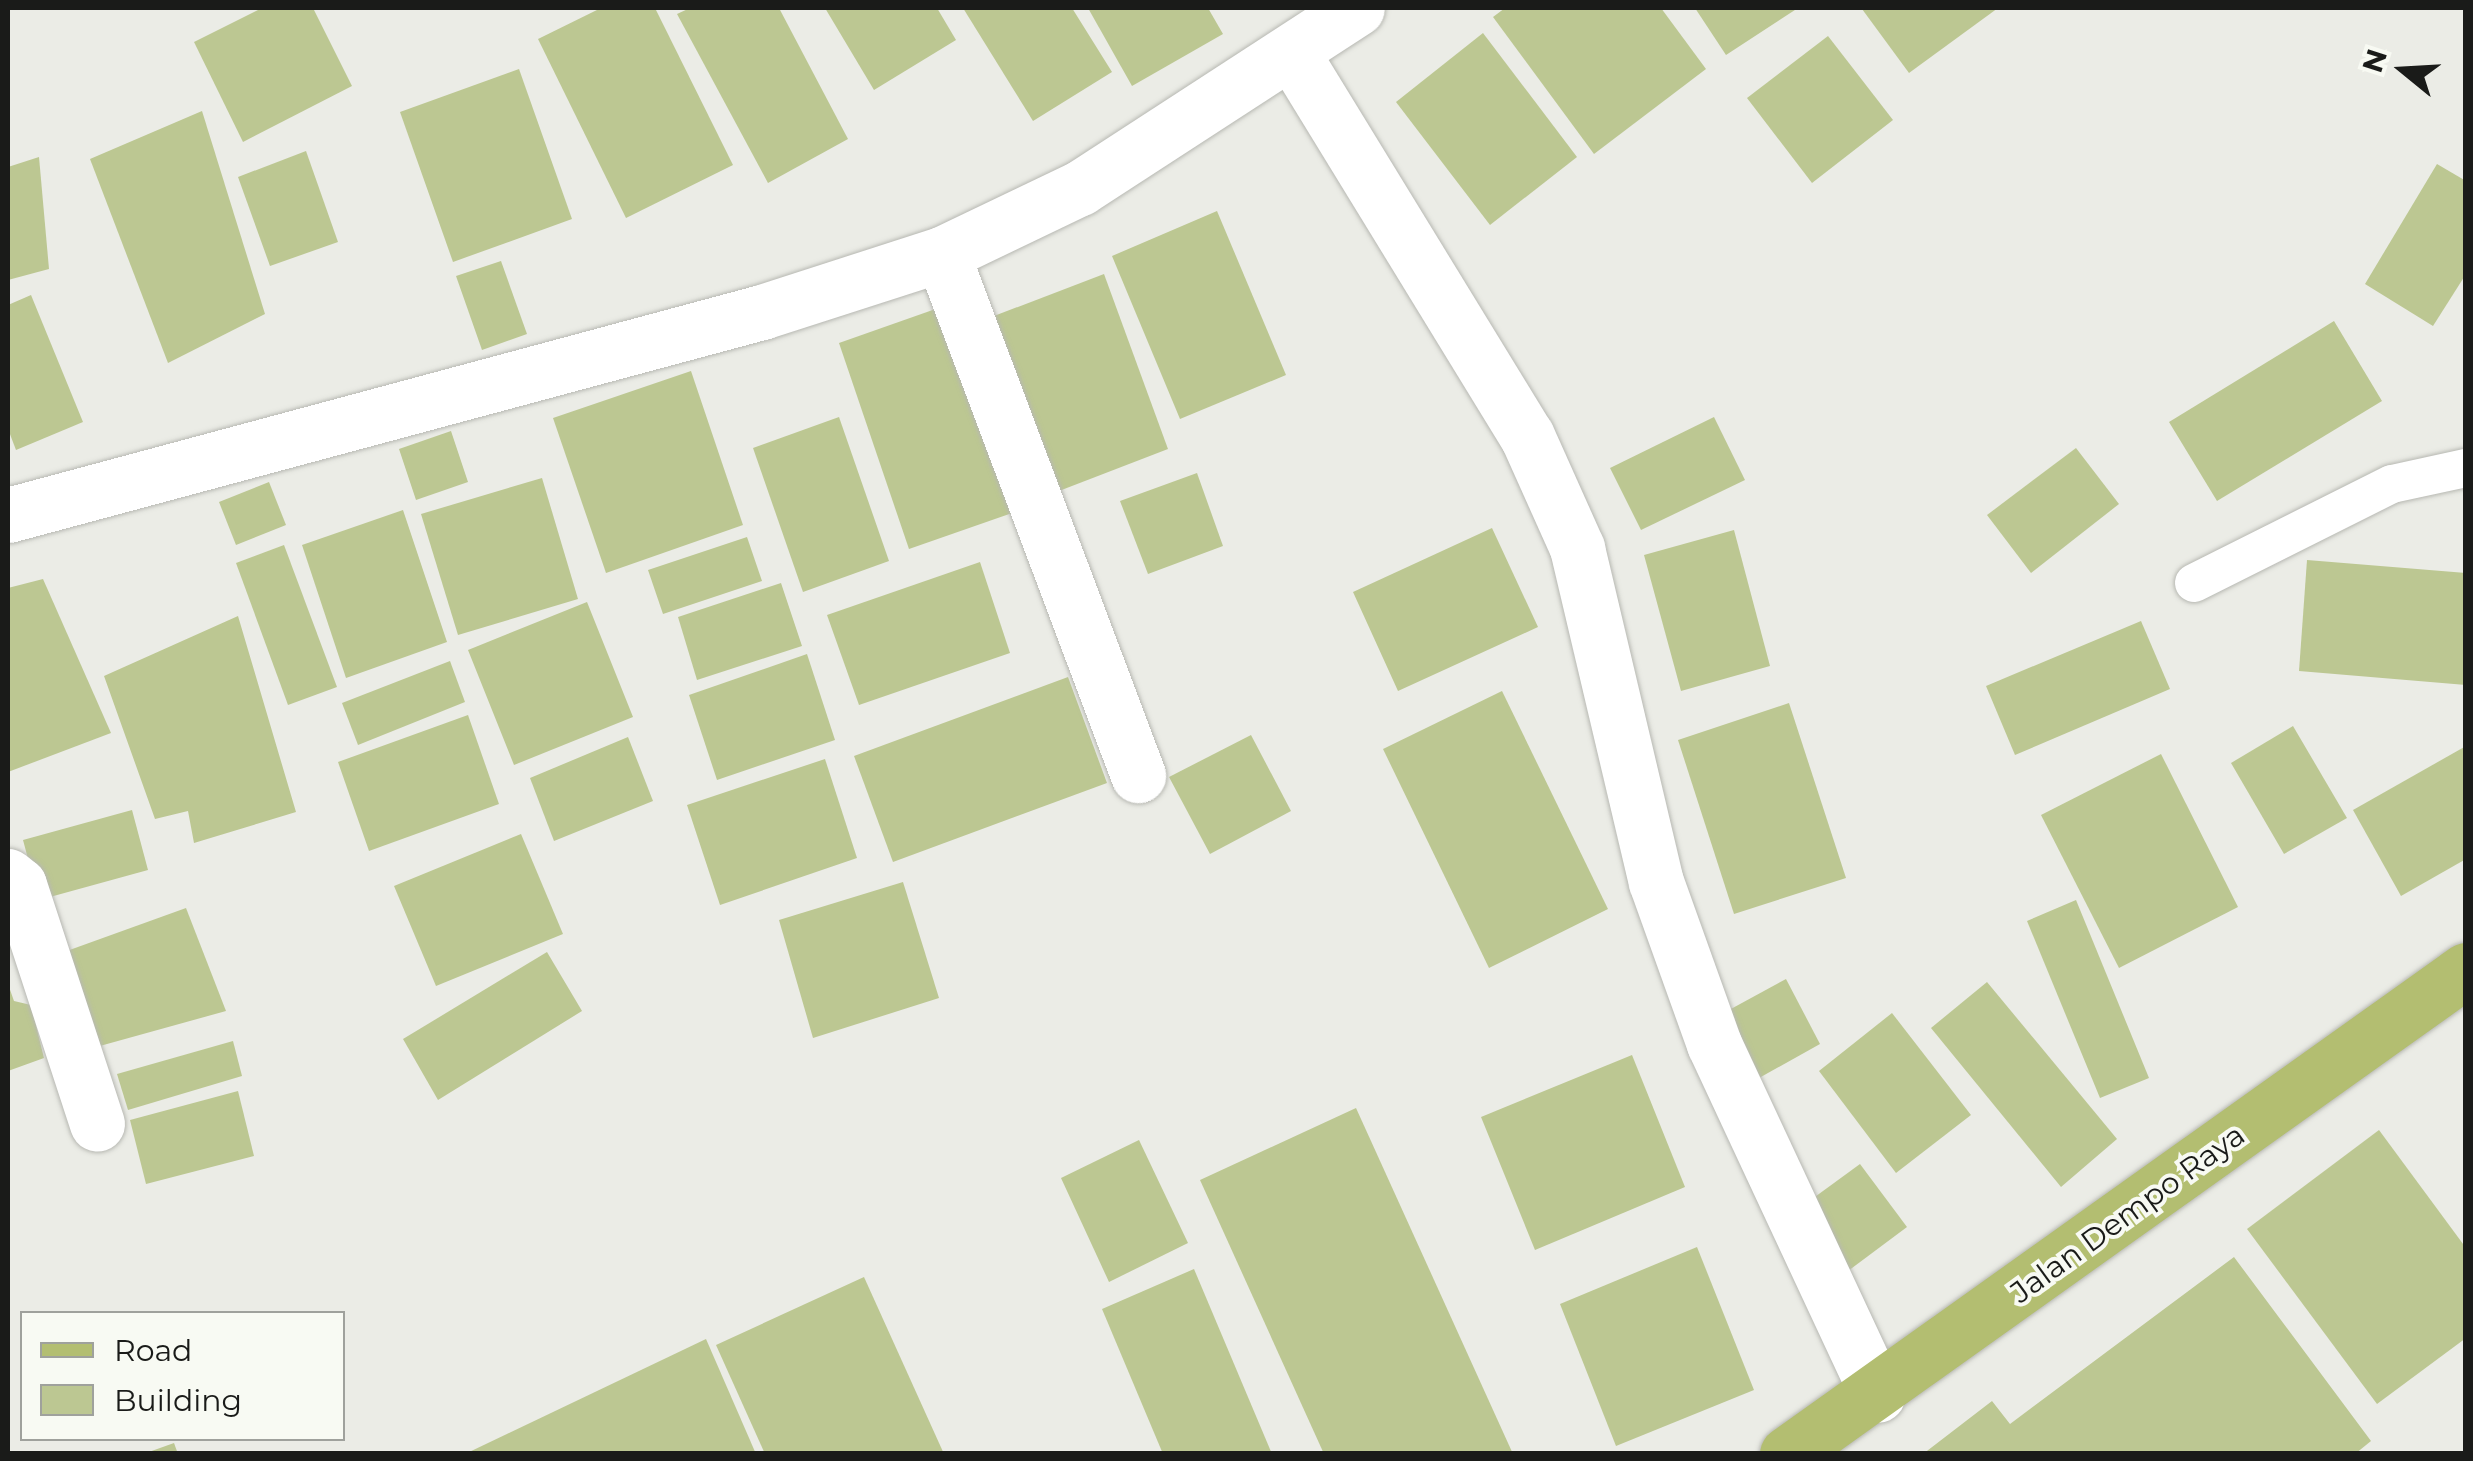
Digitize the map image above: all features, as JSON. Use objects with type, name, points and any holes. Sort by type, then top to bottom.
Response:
[{"type":"main road","name":"Jalan Dempo Raya","points":[[1787,1454],[1878,1395],[2466,970]]},
{"type":"street","points":[[8,514],[762,312],[942,254],[1080,188],[1357,8]]},
{"type":"street","points":[[1292,53],[1528,436],[1577,548],[1663,900],[1714,1044],[1878,1395]]},
{"type":"street","points":[[942,254],[1138,774]]},
{"type":"street","points":[[8,876],[20,885],[98,1124]]},
{"type":"lane","points":[[2194,584],[2392,484],[2466,468]]},
{"type":"building","points":[[262,8],[313,8],[352,86],[243,142],[194,42]]},
{"type":"building","points":[[601,8],[655,8],[733,165],[626,218],[538,39]]},
{"type":"building","points":[[690,8],[779,8],[848,139],[768,183],[677,14]]},
{"type":"building","points":[[825,8],[937,8],[956,40],[874,90]]},
{"type":"building","points":[[963,8],[1072,8],[1112,72],[1033,121]]},
{"type":"building","points":[[1088,8],[1208,8],[1223,34],[1132,86]]},
{"type":"building","points":[[1505,8],[1661,8],[1706,69],[1594,154],[1493,17]]},
{"type":"building","points":[[1695,8],[1798,8],[1726,55]]},
{"type":"building","points":[[1864,8],[1998,8],[1909,73],[1862,9]]},
{"type":"building","points":[[1483,33],[1577,157],[1490,225],[1396,102]]},
{"type":"building","points":[[1828,36],[1893,120],[1812,183],[1747,98]]},
{"type":"building","points":[[519,69],[572,219],[453,262],[400,112]]},
{"type":"building","points":[[202,111],[265,314],[168,363],[90,159]]},
{"type":"building","points":[[306,151],[338,242],[270,266],[238,177]]},
{"type":"building","points":[[39,157],[49,269],[8,280],[8,167]]},
{"type":"building","points":[[2437,164],[2466,181],[2466,274],[2433,326],[2365,284]]},
{"type":"building","points":[[1217,211],[1286,375],[1180,419],[1112,256]]},
{"type":"building","points":[[501,261],[527,334],[482,350],[456,276]]},
{"type":"building","points":[[1104,274],[1168,449],[1046,496],[981,321]]},
{"type":"building","points":[[31,295],[83,422],[16,450],[8,429],[8,305]]},
{"type":"building","points":[[944,306],[1015,512],[909,549],[839,343]]},
{"type":"building","points":[[2334,321],[2382,401],[2217,501],[2169,422]]},
{"type":"building","points":[[691,371],[743,525],[606,573],[553,418]]},
{"type":"building","points":[[839,417],[889,561],[803,592],[753,448]]},
{"type":"building","points":[[1714,417],[1745,480],[1641,530],[1610,468]]},
{"type":"building","points":[[451,431],[468,482],[416,500],[399,449]]},
{"type":"building","points":[[2076,448],[2119,504],[2031,573],[1987,515]]},
{"type":"building","points":[[1197,473],[1223,546],[1148,574],[1120,501]]},
{"type":"building","points":[[542,478],[578,599],[458,635],[421,514]]},
{"type":"building","points":[[269,482],[286,525],[236,545],[219,502]]},
{"type":"building","points":[[403,510],[447,642],[346,678],[302,545]]},
{"type":"building","points":[[1492,528],[1538,627],[1398,691],[1353,592]]},
{"type":"building","points":[[1734,530],[1770,666],[1681,691],[1644,555]]},
{"type":"building","points":[[747,537],[762,581],[663,614],[648,570]]},
{"type":"building","points":[[284,545],[337,687],[288,705],[236,563]]},
{"type":"building","points":[[2307,560],[2466,573],[2466,685],[2299,671]]},
{"type":"building","points":[[980,562],[1010,653],[859,705],[827,615]]},
{"type":"building","points":[[43,579],[111,733],[8,772],[8,588]]},
{"type":"building","points":[[781,583],[802,646],[697,680],[678,617]]},
{"type":"building","points":[[587,602],[633,717],[514,765],[468,650]]},
{"type":"building","points":[[238,616],[296,812],[194,843],[188,811],[155,819],[104,676]]},
{"type":"building","points":[[2141,621],[2170,689],[2015,755],[1986,686]]},
{"type":"building","points":[[807,654],[835,740],[717,780],[689,695]]},
{"type":"building","points":[[450,661],[465,702],[358,745],[342,703]]},
{"type":"building","points":[[1068,677],[1107,783],[893,862],[854,756]]},
{"type":"building","points":[[1502,691],[1608,909],[1489,968],[1383,749]]},
{"type":"building","points":[[1789,703],[1846,878],[1734,914],[1678,740]]},
{"type":"building","points":[[468,715],[499,804],[369,851],[338,762]]},
{"type":"building","points":[[2293,726],[2347,818],[2284,854],[2231,763]]},
{"type":"building","points":[[1251,735],[1291,811],[1210,854],[1169,777]]},
{"type":"building","points":[[628,737],[653,801],[554,841],[530,778]]},
{"type":"building","points":[[2466,746],[2466,859],[2401,896],[2353,810]]},
{"type":"building","points":[[2161,754],[2238,907],[2119,968],[2041,815]]},
{"type":"building","points":[[825,759],[857,858],[720,905],[687,805]]},
{"type":"building","points":[[132,810],[148,870],[39,900],[23,840]]},
{"type":"building","points":[[521,834],[563,934],[436,986],[394,886]]},
{"type":"building","points":[[903,882],[939,998],[813,1038],[779,920]]},
{"type":"building","points":[[2076,900],[2149,1078],[2100,1098],[2027,921]]},
{"type":"building","points":[[186,908],[226,1011],[89,1049],[64,952]]},
{"type":"building","points":[[547,952],[582,1011],[438,1100],[403,1039]]},
{"type":"building","points":[[1786,979],[1820,1044],[1743,1087],[1707,1022]]},
{"type":"building","points":[[1987,982],[2117,1139],[2061,1187],[1931,1028]]},
{"type":"building","points":[[8,984],[14,1001],[31,1005],[44,1058],[8,1071]]},
{"type":"building","points":[[1892,1013],[1971,1115],[1896,1173],[1819,1071]]},
{"type":"building","points":[[233,1041],[242,1076],[128,1110],[117,1074]]},
{"type":"building","points":[[1632,1055],[1685,1187],[1535,1250],[1481,1117]]},
{"type":"building","points":[[238,1091],[254,1156],[146,1184],[130,1120]]},
{"type":"building","points":[[1356,1108],[1513,1454],[1324,1454],[1200,1180]]},
{"type":"building","points":[[2379,1130],[2466,1248],[2466,1338],[2377,1404],[2247,1229]]},
{"type":"building","points":[[1139,1140],[1188,1243],[1109,1282],[1061,1178]]},
{"type":"building","points":[[1860,1164],[1907,1227],[1844,1274],[1797,1210]]},
{"type":"building","points":[[1697,1247],[1754,1390],[1616,1446],[1560,1304]]},
{"type":"building","points":[[2234,1257],[2371,1441],[2355,1454],[1923,1454],[1992,1401],[2010,1424]]},
{"type":"building","points":[[1194,1269],[1272,1454],[1163,1454],[1102,1309]]},
{"type":"building","points":[[864,1277],[944,1454],[765,1454],[716,1345]]},
{"type":"building","points":[[706,1339],[756,1454],[465,1454]]},
{"type":"building","points":[[174,1443],[178,1454],[146,1454],[146,1453]]}]
